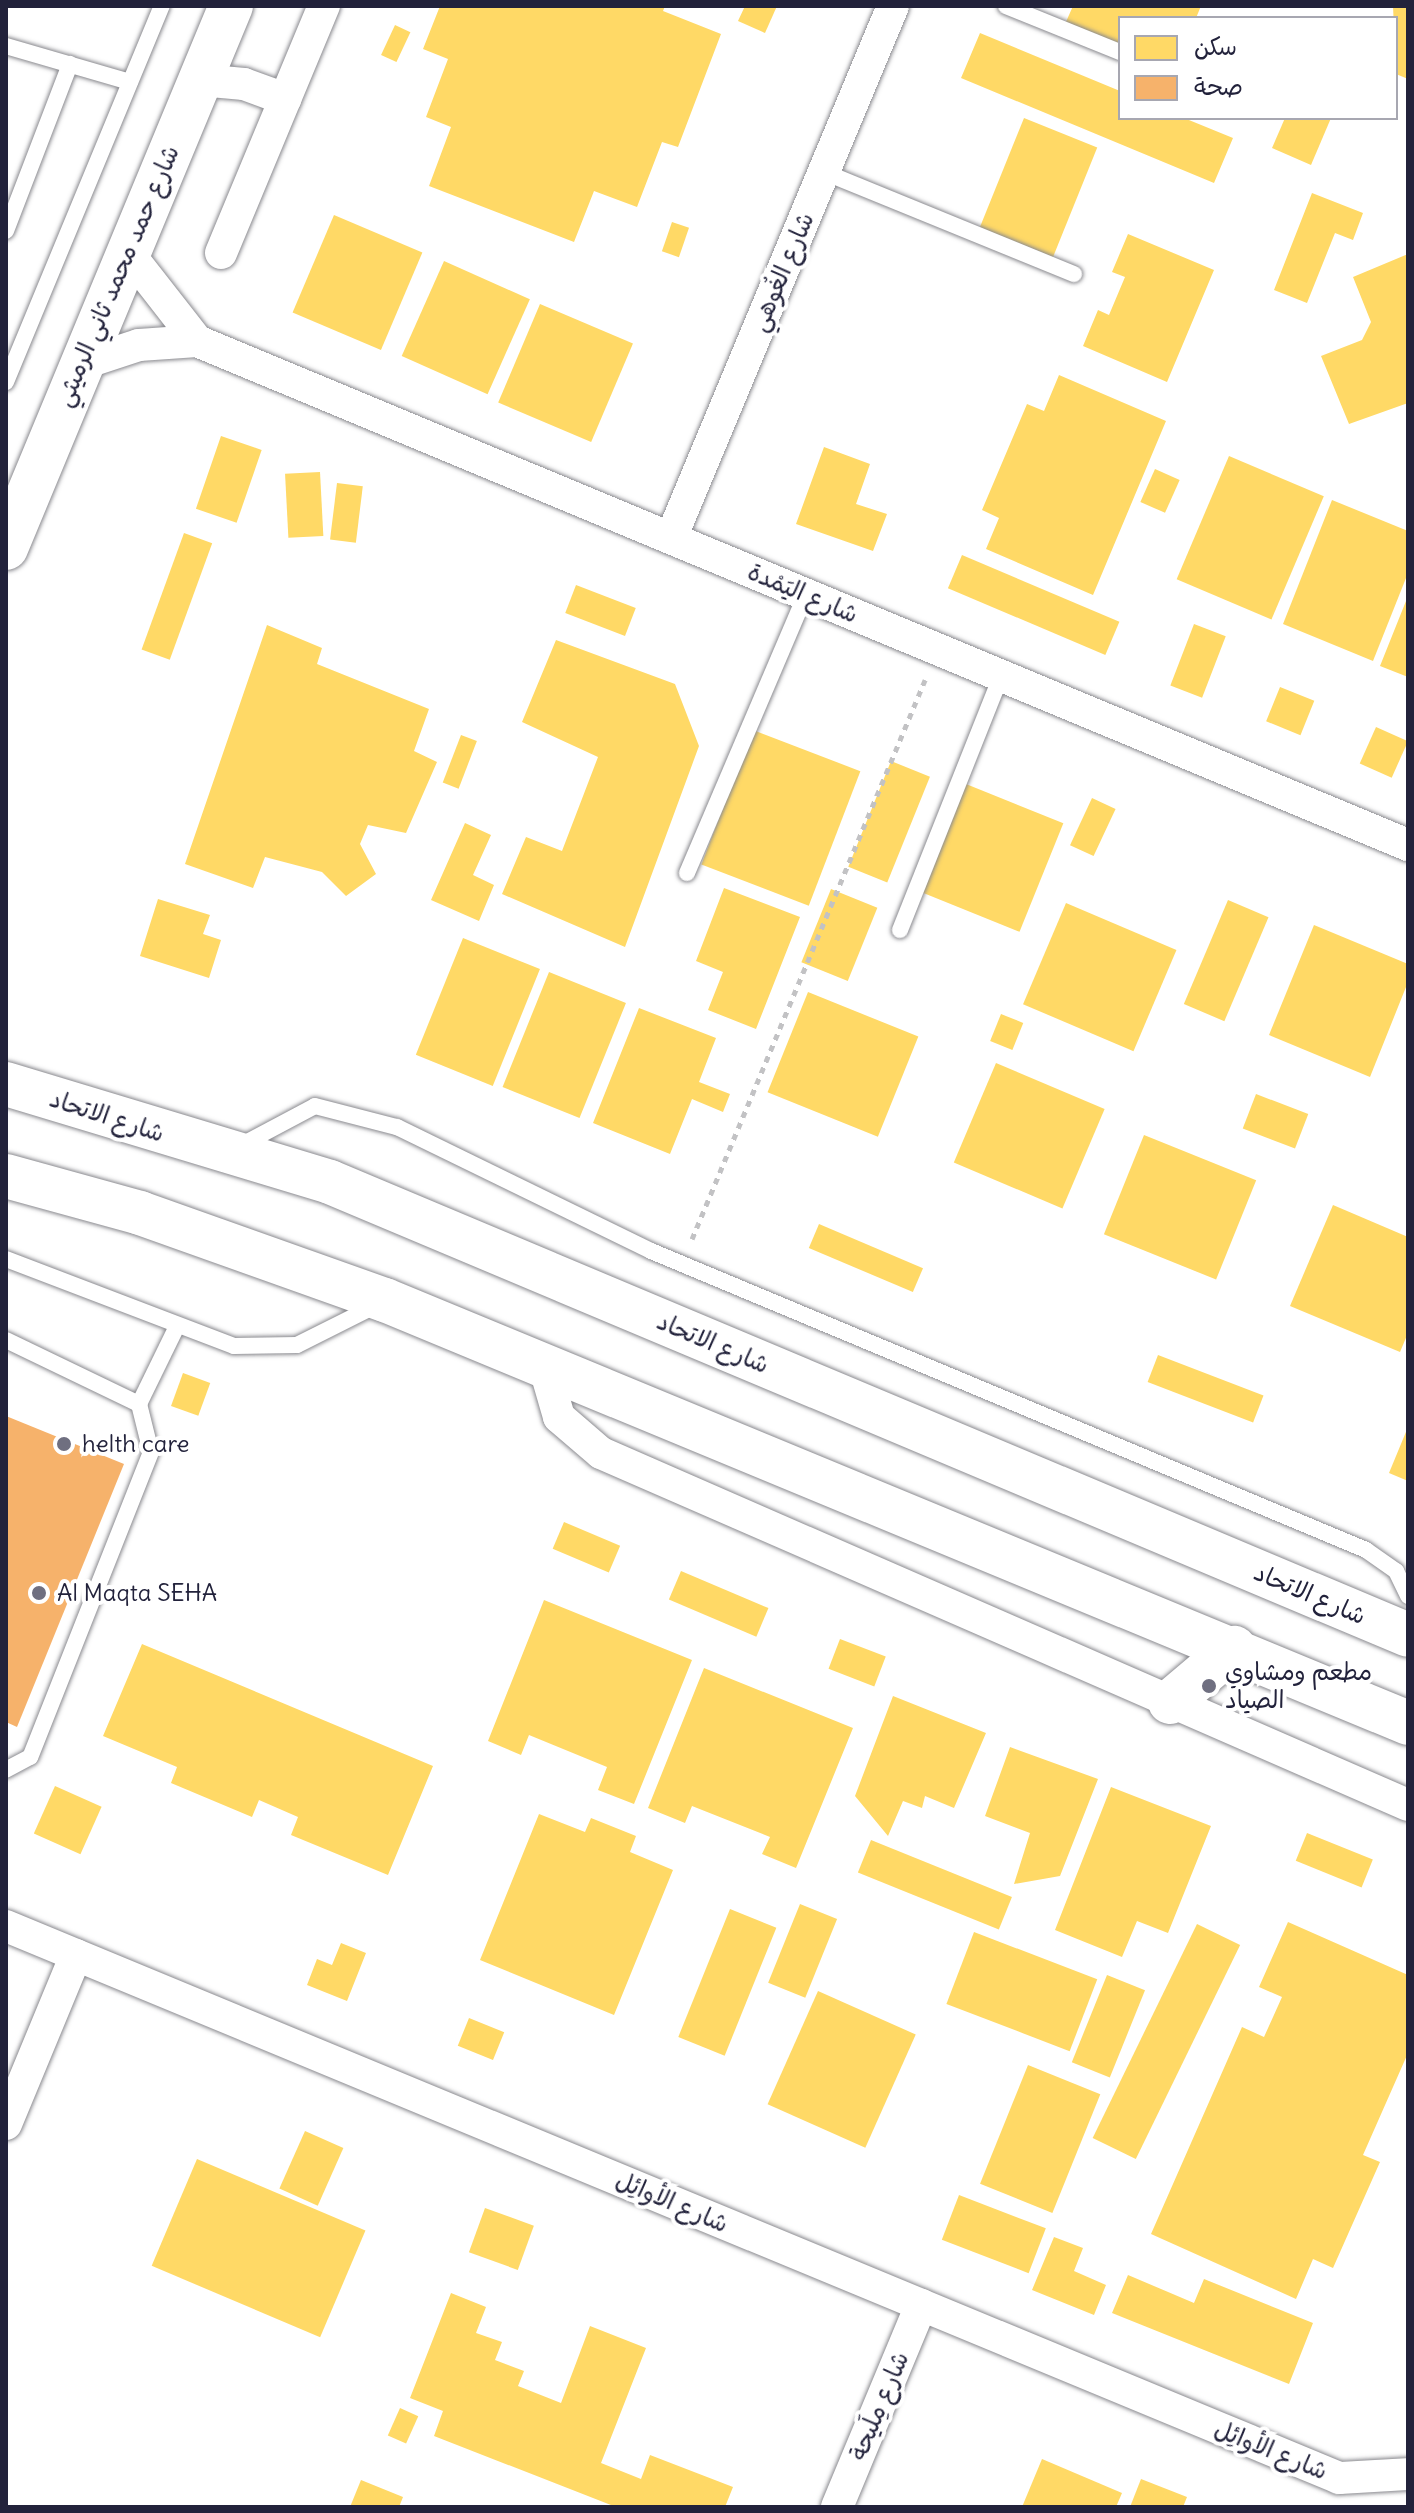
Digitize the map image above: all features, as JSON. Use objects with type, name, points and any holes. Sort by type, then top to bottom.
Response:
[{"type":"main road","name":"شارع حمد محمد ثاني الرميثي","points":[[6,548],[78,365],[231,6]]},
{"type":"main road","points":[[6,1065],[24,1090]]},
{"type":"main road","name":"شارع الاتحاد","points":[[24,1090],[231,1152],[381,1203],[1408,1635]]},
{"type":"main road","points":[[6,1176],[140,1213],[385,1300],[1234,1648],[1408,1723]]},
{"type":"main road","points":[[1170,1702],[1234,1648]]},
{"type":"street","points":[[221,253],[324,6]]},
{"type":"street","name":"شارع الغُوهي","points":[[671,538],[893,6]]},
{"type":"street","points":[[200,80],[244,84],[285,99]]},
{"type":"street","name":"شارع اليَمْدة","points":[[126,250],[161,305],[197,341],[1408,845]]},
{"type":"street","name":"شارع اليَمْدة","points":[[78,365],[139,345],[197,341]]},
{"type":"street","points":[[544,1365],[559,1417],[601,1453],[1408,1805]]},
{"type":"street","name":"شارع الأوائِل","points":[[6,1926],[1339,2478],[1365,2507]]},
{"type":"street","points":[[6,2124],[76,1955]]},
{"type":"street","name":"شارع مِلَيحة","points":[[837,2507],[921,2305]]},
{"type":"street","name":"شارع الأوائِل","points":[[1339,2478],[1408,2474]]},
{"type":"lane","points":[[6,382],[162,6]]},
{"type":"lane","points":[[1006,6],[1118,51]]},
{"type":"lane","points":[[6,46],[130,82]]},
{"type":"lane","points":[[6,231],[70,64]]},
{"type":"lane","points":[[824,172],[1074,274]]},
{"type":"lane","points":[[687,873],[806,594]]},
{"type":"lane","points":[[900,930],[1001,676]]},
{"type":"lane","points":[[231,1152],[300,1111],[349,1109],[468,1157],[682,1263],[1366,1550],[1396,1571],[1408,1596]]},
{"type":"lane","points":[[7,1261],[176,1328],[234,1346],[276,1348],[317,1339],[385,1300]]},
{"type":"lane","points":[[139,1404],[176,1328]]},
{"type":"lane","points":[[6,1340],[139,1404],[150,1434],[148,1471],[30,1757],[6,1770]]},
{"type":"path","points":[[682,1263],[937,649]]},
{"type":"building: سكن","points":[[440,6],[665,6],[663,11],[721,34],[678,147],[662,142],[637,207],[594,191],[574,242],[429,186],[451,127],[426,117],[448,59],[423,49]]},
{"type":"building: سكن","points":[[745,6],[777,6],[765,33],[738,21]]},
{"type":"building: سكن","points":[[1073,6],[1201,6],[1197,16],[1118,16],[1118,46],[1065,24]]},
{"type":"building: سكن","points":[[1393,6],[1408,6],[1408,79],[1398,75],[1398,16],[1393,16]]},
{"type":"building: سكن","points":[[395,25],[410,32],[396,62],[381,55]]},
{"type":"building: سكن","points":[[980,33],[1118,90],[1118,120],[1189,120],[1233,138],[1214,183],[961,78]]},
{"type":"building: سكن","points":[[1024,118],[1097,148],[1053,257],[980,227]]},
{"type":"building: سكن","points":[[1284,120],[1330,120],[1311,165],[1272,148]]},
{"type":"building: سكن","points":[[1312,193],[1363,213],[1353,240],[1335,233],[1307,303],[1274,290]]},
{"type":"building: سكن","points":[[334,215],[422,253],[381,350],[293,313]]},
{"type":"building: سكن","points":[[672,222],[689,228],[679,257],[662,251]]},
{"type":"building: سكن","points":[[1128,234],[1214,270],[1167,382],[1083,346],[1098,310],[1109,315],[1125,277],[1112,272]]},
{"type":"building: سكن","points":[[1408,254],[1408,403],[1349,424],[1321,356],[1362,340],[1371,322],[1353,277]]},
{"type":"building: سكن","points":[[444,261],[530,299],[488,394],[402,356]]},
{"type":"building: سكن","points":[[540,304],[633,343],[591,442],[498,402]]},
{"type":"building: سكن","points":[[1059,375],[1166,421],[1093,595],[986,549],[999,518],[982,510],[1027,404],[1044,411]]},
{"type":"building: سكن","points":[[221,436],[262,450],[237,523],[196,509]]},
{"type":"building: سكن","points":[[824,447],[870,464],[856,504],[887,514],[873,551],[796,524]]},
{"type":"building: سكن","points":[[1229,456],[1324,496],[1271,620],[1177,579]]},
{"type":"building: سكن","points":[[1155,469],[1180,480],[1165,513],[1140,502]]},
{"type":"building: سكن","points":[[320,472],[323,536],[288,538],[285,474]]},
{"type":"building: سكن","points":[[337,483],[363,486],[356,543],[330,540]]},
{"type":"building: سكن","points":[[1332,500],[1408,531],[1408,573],[1373,661],[1283,624]]},
{"type":"building: سكن","points":[[184,533],[212,543],[170,660],[142,650]]},
{"type":"building: سكن","points":[[962,555],[1119,622],[1105,655],[948,588]]},
{"type":"building: سكن","points":[[576,585],[636,608],[625,636],[565,613]]},
{"type":"building: سكن","points":[[1408,596],[1408,677],[1380,666]]},
{"type":"building: سكن","points":[[1194,624],[1226,636],[1202,698],[1170,686]]},
{"type":"building: سكن","points":[[267,625],[322,648],[317,664],[429,709],[414,751],[437,762],[406,833],[368,825],[360,844],[376,874],[346,896],[322,872],[265,857],[253,888],[185,864]]},
{"type":"building: سكن","points":[[556,640],[675,684],[699,746],[625,947],[502,894],[526,837],[562,851],[598,757],[522,722]]},
{"type":"building: سكن","points":[[1280,687],[1314,701],[1300,735],[1266,721]]},
{"type":"building: سكن","points":[[1376,727],[1408,741],[1392,778],[1360,764]]},
{"type":"building: سكن","points":[[753,730],[860,771],[809,906],[701,864]]},
{"type":"building: سكن","points":[[461,735],[477,741],[459,789],[443,783]]},
{"type":"building: سكن","points":[[891,761],[930,777],[887,882],[848,867]]},
{"type":"building: سكن","points":[[966,784],[1063,823],[1020,932],[922,892]]},
{"type":"building: سكن","points":[[1092,798],[1116,809],[1094,856],[1070,845]]},
{"type":"building: سكن","points":[[465,823],[491,835],[473,875],[494,885],[479,921],[431,900]]},
{"type":"building: سكن","points":[[724,888],[800,917],[756,1029],[708,1010],[723,972],[696,961]]},
{"type":"building: سكن","points":[[831,889],[877,908],[848,981],[801,962]]},
{"type":"building: سكن","points":[[158,899],[210,915],[203,934],[221,940],[209,978],[140,956]]},
{"type":"building: سكن","points":[[1228,900],[1269,917],[1224,1021],[1184,1004]]},
{"type":"building: سكن","points":[[1066,903],[1176,950],[1133,1051],[1023,1004]]},
{"type":"building: سكن","points":[[1314,925],[1408,964],[1408,982],[1370,1077],[1269,1035]]},
{"type":"building: سكن","points":[[463,938],[540,969],[493,1086],[416,1055]]},
{"type":"building: سكن","points":[[549,972],[626,1003],[580,1118],[503,1087]]},
{"type":"building: سكن","points":[[808,992],[918,1037],[878,1137],[768,1092]]},
{"type":"building: سكن","points":[[639,1008],[716,1038],[699,1082],[730,1094],[723,1112],[692,1099],[670,1154],[593,1123]]},
{"type":"building: سكن","points":[[1001,1014],[1023,1023],[1012,1050],[990,1041]]},
{"type":"building: سكن","points":[[996,1063],[1105,1109],[1062,1209],[954,1162]]},
{"type":"building: سكن","points":[[1256,1094],[1308,1114],[1295,1149],[1243,1129]]},
{"type":"building: سكن","points":[[1144,1135],[1256,1180],[1216,1280],[1104,1234]]},
{"type":"building: سكن","points":[[1333,1205],[1408,1237],[1408,1333],[1400,1352],[1290,1306]]},
{"type":"building: سكن","points":[[819,1224],[923,1268],[913,1292],[809,1248]]},
{"type":"building: سكن","points":[[1158,1355],[1263,1395],[1253,1423],[1148,1382]]},
{"type":"building: سكن","points":[[183,1373],[210,1383],[198,1416],[171,1406]]},
{"type":"building: سكن","points":[[1408,1427],[1408,1481],[1389,1473]]},
{"type":"building: سكن","points":[[564,1522],[620,1546],[609,1573],[553,1549]]},
{"type":"building: سكن","points":[[681,1571],[768,1608],[756,1637],[669,1600]]},
{"type":"building: سكن","points":[[544,1600],[692,1660],[634,1804],[598,1790],[607,1767],[529,1735],[521,1755],[488,1741]]},
{"type":"building: سكن","points":[[840,1639],[886,1657],[874,1686],[829,1669]]},
{"type":"building: سكن","points":[[142,1644],[433,1766],[388,1875],[291,1835],[298,1817],[259,1800],[252,1817],[171,1783],[177,1767],[103,1736]]},
{"type":"building: سكن","points":[[704,1668],[853,1728],[796,1868],[762,1854],[770,1837],[692,1806],[685,1823],[648,1808]]},
{"type":"building: سكن","points":[[893,1696],[986,1733],[954,1808],[925,1796],[922,1808],[903,1801],[888,1836],[855,1796]]},
{"type":"building: سكن","points":[[1010,1747],[1098,1779],[1060,1876],[1014,1884],[1030,1833],[985,1816]]},
{"type":"building: سكن","points":[[55,1786],[102,1807],[80,1854],[34,1834]]},
{"type":"building: سكن","points":[[1111,1787],[1211,1826],[1168,1933],[1137,1921],[1122,1957],[1055,1930]]},
{"type":"building: سكن","points":[[539,1814],[585,1832],[591,1818],[636,1836],[630,1852],[673,1870],[614,2015],[480,1960]]},
{"type":"building: سكن","points":[[1307,1833],[1373,1860],[1362,1887],[1296,1861]]},
{"type":"building: سكن","points":[[871,1840],[1012,1897],[999,1929],[858,1872]]},
{"type":"building: سكن","points":[[800,1904],[837,1919],[805,1998],[768,1983]]},
{"type":"building: سكن","points":[[730,1909],[776,1928],[725,2056],[678,2037]]},
{"type":"building: سكن","points":[[1288,1922],[1408,1975],[1408,2053],[1363,2155],[1380,2162],[1333,2268],[1313,2259],[1296,2299],[1151,2234],[1242,2027],[1264,2037],[1282,1997],[1259,1987]]},
{"type":"building: سكن","points":[[1197,1924],[1240,1945],[1136,2159],[1093,2138]]},
{"type":"building: سكن","points":[[974,1932],[1097,1979],[1070,2051],[946,2004]]},
{"type":"building: سكن","points":[[341,1943],[366,1953],[347,2001],[307,1985],[317,1959],[332,1965]]},
{"type":"building: سكن","points":[[1107,1975],[1145,1990],[1110,2078],[1072,2062]]},
{"type":"building: سكن","points":[[818,1991],[916,2035],[865,2148],[768,2104]]},
{"type":"building: سكن","points":[[469,2018],[504,2032],[493,2060],[458,2046]]},
{"type":"building: سكن","points":[[1028,2065],[1100,2094],[1052,2213],[980,2184]]},
{"type":"building: سكن","points":[[305,2131],[343,2148],[318,2206],[279,2189]]},
{"type":"building: سكن","points":[[197,2159],[365,2231],[320,2337],[152,2266]]},
{"type":"building: سكن","points":[[959,2195],[1046,2228],[1029,2273],[942,2240]]},
{"type":"building: سكن","points":[[485,2208],[534,2226],[518,2270],[469,2252]]},
{"type":"building: سكن","points":[[1054,2237],[1083,2248],[1074,2271],[1106,2285],[1094,2315],[1032,2290]]},
{"type":"building: سكن","points":[[1128,2275],[1194,2303],[1204,2279],[1313,2323],[1289,2384],[1112,2313]]},
{"type":"building: سكن","points":[[451,2293],[486,2307],[476,2333],[502,2342],[495,2360],[524,2371],[518,2386],[561,2403],[590,2326],[646,2348],[601,2463],[641,2479],[650,2455],[733,2487],[725,2507],[616,2507],[434,2436],[443,2411],[410,2398]]},
{"type":"building: سكن","points":[[400,2408],[418,2416],[406,2444],[388,2435]]},
{"type":"building: سكن","points":[[1042,2459],[1122,2493],[1116,2507],[1022,2507]]},
{"type":"building: سكن","points":[[1141,2479],[1187,2497],[1183,2507],[1130,2507]]},
{"type":"building: سكن","points":[[361,2480],[403,2497],[399,2507],[350,2507]]},
{"type":"building: صحة","name":"Al Maqta SEHA","points":[[6,1416],[124,1464],[17,1727],[6,1722]]},
{"type":"place","name":"helth care","points":[[64,1444]]},
{"type":"place","name":"Al Maqta SEHA","points":[[39,1593]]},
{"type":"place","name":"مطعم ومشاوي الصياد","points":[[1209,1686]]}]
